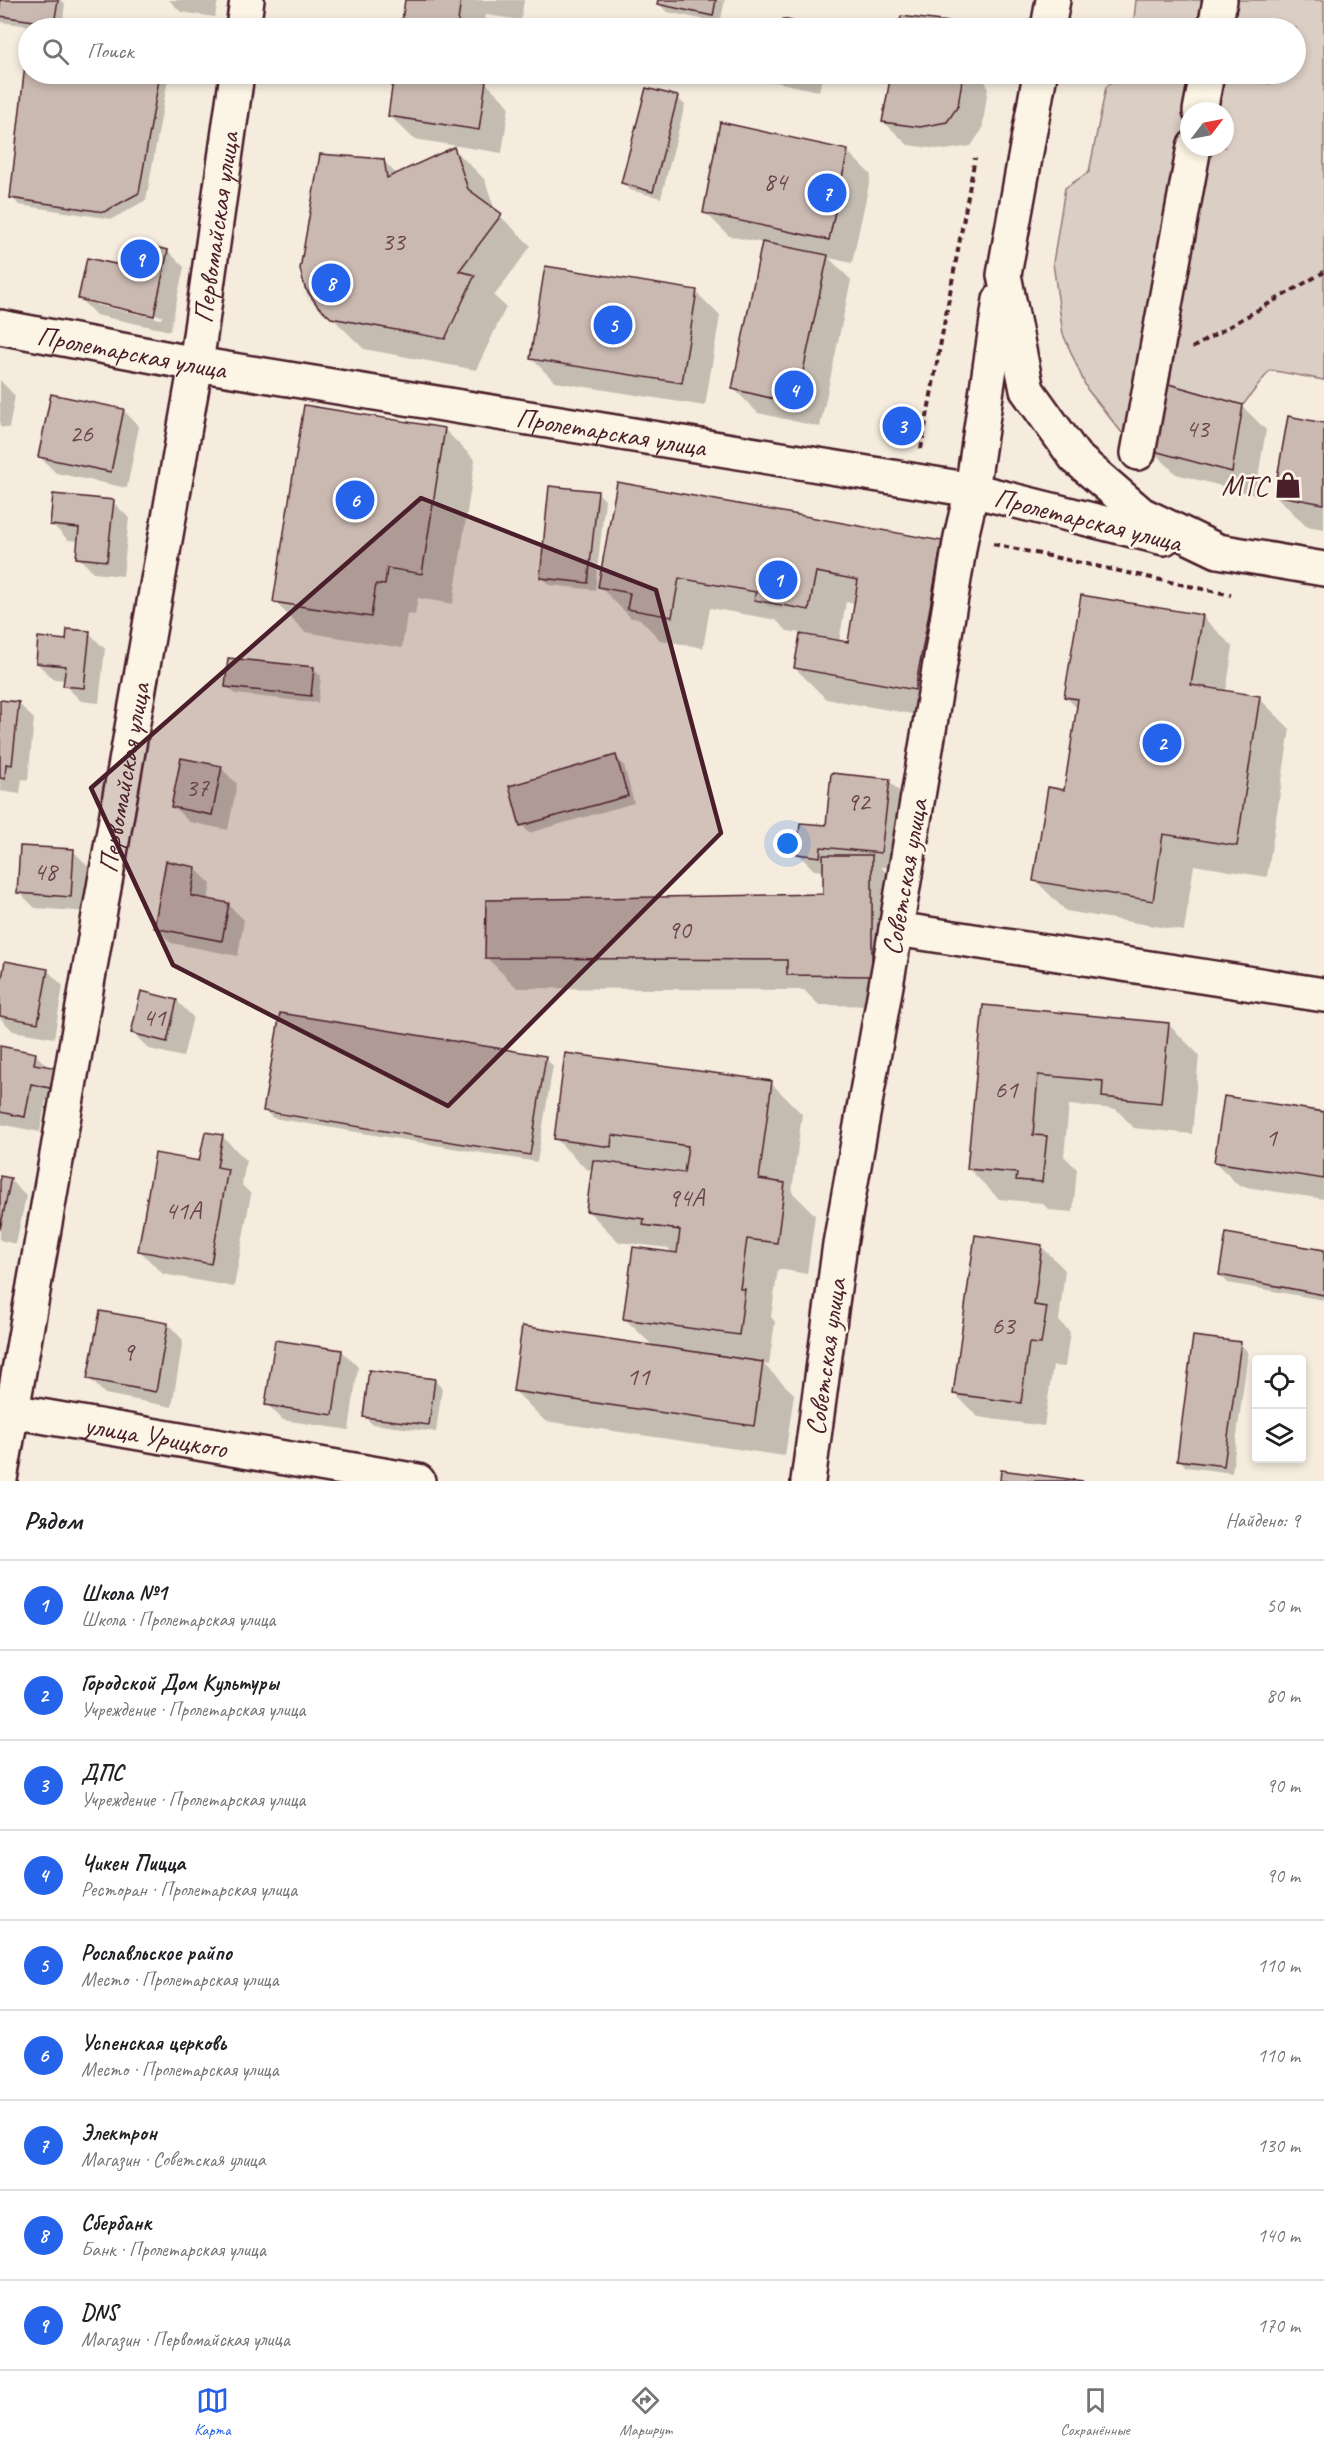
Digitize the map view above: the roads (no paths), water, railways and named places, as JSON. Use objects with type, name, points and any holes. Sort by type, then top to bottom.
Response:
[{"type":"street","points":[[244,18],[247,0]]},
{"type":"street","points":[[1050,18],[1053,0]]},
{"type":"street","points":[[1217,18],[1220,0]]},
{"type":"street","name":"Первомайская улица","points":[[0,1479],[5,1410],[196,364],[236,84]]},
{"type":"street","name":"Советская улица","points":[[808,1481],[840,1244],[896,929],[961,537],[972,490],[1004,275],[1038,84]]},
{"type":"street","points":[[1202,102],[1205,84]]},
{"type":"street","points":[[1138,453],[1192,156]]},
{"type":"street","name":"Советская улица","points":[[1004,275],[1027,390]]},
{"type":"street","name":"Пролетарская улица","points":[[0,327],[196,364],[972,490],[1218,551],[1324,569]]},
{"type":"street","name":"Пролетарская улица","points":[[1027,390],[1076,457],[1141,514],[1218,551]]},
{"type":"street","points":[[896,929],[1324,995]]},
{"type":"street","name":"улица Урицкого","points":[[5,1410],[399,1479]]},
{"type":"place","name":"Электрон","points":[[827,193]]},
{"type":"place","name":"DNS","points":[[140,259]]},
{"type":"place","name":"Сбербанк","points":[[331,283]]},
{"type":"place","name":"Рославльское райпо","points":[[613,325]]},
{"type":"place","name":"Чикен Пицца","points":[[794,390]]},
{"type":"place","name":"ДПС","points":[[902,426]]},
{"type":"place","name":"МТС","points":[[1288,485]]},
{"type":"place","name":"Успенская церковь","points":[[355,500]]},
{"type":"place","name":"Школа №1","points":[[778,580]]},
{"type":"place","name":"Городской Дом Культуры","points":[[1162,743]]}]
